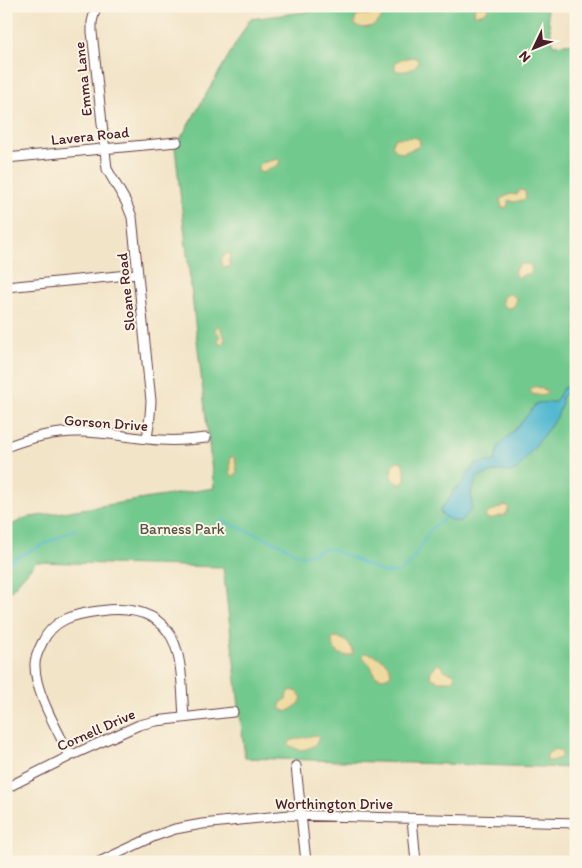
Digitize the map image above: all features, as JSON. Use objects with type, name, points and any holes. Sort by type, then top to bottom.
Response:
[{"type":"street","name":"Emma Lane","points":[[96,6],[93,15],[92,32],[104,149]]},
{"type":"street","name":"Lavera Road","points":[[6,158],[177,142]]},
{"type":"street","name":"Sloane Road","points":[[104,149],[107,169],[126,202],[132,218],[151,401],[147,439]]},
{"type":"street","points":[[6,287],[138,274]]},
{"type":"street","name":"Gorson Drive","points":[[6,447],[36,437],[66,432],[91,432],[180,441],[206,438]]},
{"type":"street","points":[[70,756],[39,690],[35,673],[35,662],[38,650],[49,631],[61,621],[71,616],[80,613],[123,609],[142,612],[157,621],[169,634],[176,647],[184,717]]},
{"type":"street","name":"Cornell Drive","points":[[6,788],[70,756],[139,725],[184,717],[233,712]]},
{"type":"street","points":[[296,766],[306,862]]},
{"type":"street","name":"Worthington Drive","points":[[99,862],[154,836],[180,828],[269,817],[301,816],[576,823]]},
{"type":"street","points":[[412,819],[416,862]]},
{"type":"green space","name":"Barness Park","points":[[352,6],[546,6],[553,45],[576,43],[576,768],[245,758],[223,567],[36,562],[6,596],[6,528],[25,518],[214,488],[175,148],[250,19]]},
{"type":"sand","points":[[475,6],[490,6],[484,13],[474,14]]},
{"type":"sand","points":[[378,10],[382,17],[374,25],[362,28],[355,25],[355,19],[360,14],[369,15]]},
{"type":"sand","points":[[413,57],[418,62],[414,67],[405,71],[395,70],[395,63],[401,59]]},
{"type":"sand","points":[[414,137],[419,139],[420,144],[418,147],[402,153],[395,150],[392,144],[396,138]]},
{"type":"sand","points":[[278,159],[280,161],[277,166],[263,173],[258,171],[258,167],[262,163]]},
{"type":"sand","points":[[519,190],[525,191],[526,199],[514,202],[509,200],[507,207],[502,208],[500,199],[511,194],[517,195]]},
{"type":"sand","points":[[228,253],[231,255],[228,262],[231,265],[223,267],[221,261],[223,256]]},
{"type":"sand","points":[[521,264],[528,264],[532,271],[518,278],[514,272]]},
{"type":"sand","points":[[506,294],[512,294],[516,301],[512,308],[506,308],[502,304],[502,298]]},
{"type":"sand","points":[[219,326],[225,338],[223,344],[219,344],[220,335],[215,330]]},
{"type":"sand","points":[[535,386],[547,391],[547,393],[542,396],[532,394],[530,390]]},
{"type":"sand","points":[[231,456],[235,458],[237,472],[233,477],[230,472]]},
{"type":"sand","points":[[397,461],[402,462],[405,470],[405,481],[401,484],[393,479],[391,473],[393,464]]},
{"type":"sand","points":[[505,505],[509,508],[505,515],[490,519],[485,517],[488,513]]},
{"type":"sand","points":[[332,638],[340,638],[347,643],[353,650],[353,654],[345,656],[337,652],[333,645]]},
{"type":"sand","points":[[365,653],[374,655],[385,662],[390,669],[391,673],[389,676],[383,678],[375,676],[371,666],[362,656]]},
{"type":"sand","points":[[438,664],[445,671],[453,673],[455,676],[453,681],[438,681],[430,677],[431,671]]},
{"type":"sand","points":[[291,690],[298,692],[302,698],[299,704],[287,712],[281,709],[280,704],[286,699]]},
{"type":"sand","points":[[314,735],[319,737],[318,740],[309,748],[299,750],[289,745],[291,741]]},
{"type":"sand","points":[[555,749],[562,753],[560,758],[547,761],[547,754]]},
{"type":"water","points":[[576,379],[573,387],[561,397],[562,403],[557,417],[517,470],[511,472],[497,471],[478,477],[471,492],[472,508],[461,521],[452,521],[440,512],[451,497],[453,490],[460,486],[475,464],[495,461],[499,446],[537,403],[555,402],[563,388],[570,386]]},
{"type":"waterway","points":[[221,520],[282,545],[299,555],[304,556],[324,549],[331,549],[385,573],[399,572],[410,564],[431,529],[445,518]]},
{"type":"waterway","points":[[6,566],[11,560],[76,529]]}]
